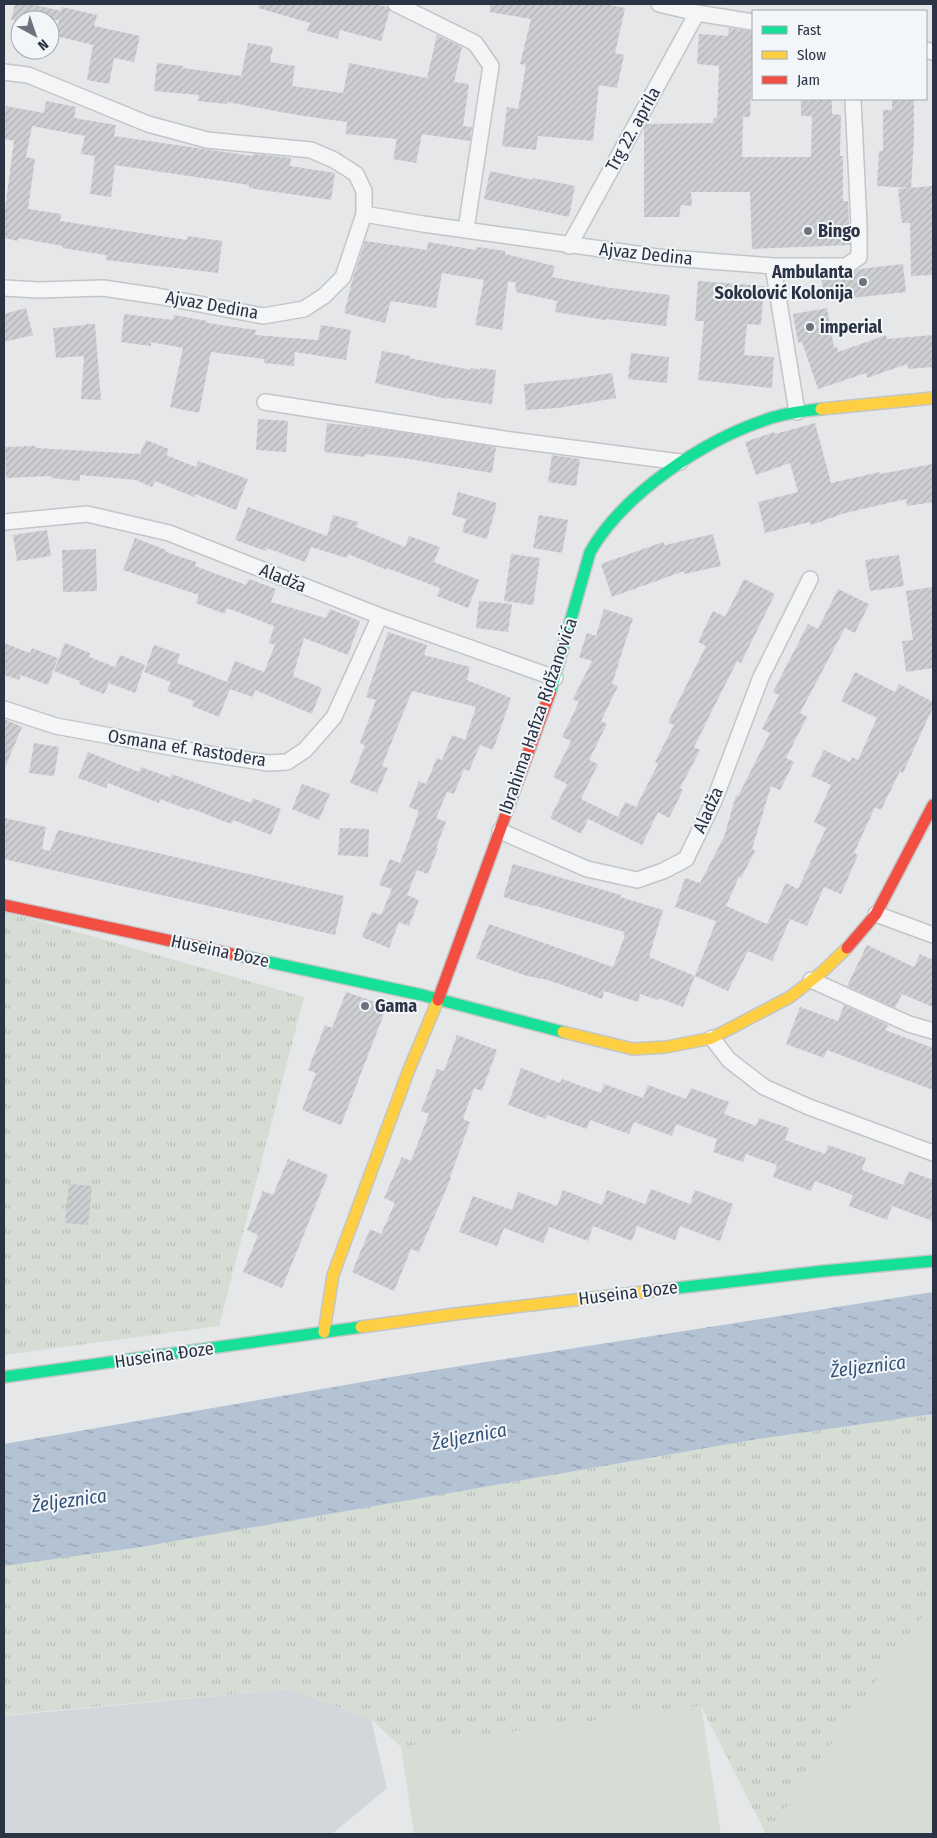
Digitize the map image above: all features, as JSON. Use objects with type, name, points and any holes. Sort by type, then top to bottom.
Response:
[{"type":"street","points":[[396,4],[475,43],[491,66],[466,230]]},
{"type":"street","points":[[659,4],[697,13],[752,22]]},
{"type":"street","name":"Trg 22. aprila","points":[[569,246],[697,13]]},
{"type":"street","name":"Ajvaz Dedina","points":[[4,72],[28,75],[148,124],[207,140],[311,150],[334,160],[356,174],[364,191],[364,214],[343,277],[324,296],[304,309],[263,316],[103,288],[38,290],[4,288]]},
{"type":"street","name":"Ajvaz Dedina","points":[[364,214],[569,246],[658,257],[773,266],[846,266],[859,257],[853,100]]},
{"type":"street","points":[[773,266],[797,412]]},
{"type":"street","name":"Ibrahima Hafiza Ridžanovića","points":[[436,999],[500,831],[555,678],[590,552],[601,533],[622,509],[680,462],[733,432],[770,418],[797,412],[933,398]]},
{"type":"street","points":[[265,402],[504,439],[680,462]]},
{"type":"street","name":"Aladža","points":[[4,522],[87,514],[169,533],[380,616],[555,678]]},
{"type":"street","name":"Aladža","points":[[500,831],[587,869],[637,880],[663,872],[686,859],[714,800],[761,677],[810,579]]},
{"type":"street","name":"Osmana ef. Rastodera","points":[[4,709],[56,726],[268,763],[287,762],[305,750],[334,717],[380,616]]},
{"type":"street","name":"Huseina Đoze","points":[[4,905],[436,999],[591,1040],[633,1049],[666,1047],[712,1038],[783,1001],[811,980],[850,945],[876,914],[933,805]]},
{"type":"street","points":[[876,914],[933,935]]},
{"type":"street","points":[[811,980],[910,1024],[933,1031]]},
{"type":"street","points":[[324,1332],[333,1275],[436,999]]},
{"type":"street","points":[[712,1038],[729,1060],[764,1087],[933,1153]]},
{"type":"street","name":"Huseina Đoze","points":[[4,1377],[455,1314],[717,1282],[933,1261]]},
{"type":"shaded area","points":[[289,1689],[371,1719],[387,1788],[332,1834],[4,1834],[4,1716]]},
{"type":"green space","points":[[4,911],[304,997],[219,1326],[4,1355]]},
{"type":"green space","points":[[933,1414],[933,1602],[767,1834],[701,1706],[401,1747],[371,1719],[289,1689],[4,1715],[4,1566],[260,1526],[758,1439]]},
{"type":"green space","points":[[933,1602],[933,1834],[767,1834]]},
{"type":"green space","points":[[701,1706],[721,1834],[414,1834],[401,1747]]},
{"type":"water","name":"Željeznica","points":[[933,1292],[933,1414],[758,1439],[141,1547],[4,1566],[4,1444],[403,1375]]},
{"type":"building","points":[[15,4],[31,4],[57,10],[14,10]]},
{"type":"building","points":[[259,4],[375,4],[387,7],[390,10],[381,41],[340,30],[338,39],[307,31],[310,23],[258,8]]},
{"type":"building","points":[[490,4],[606,4],[625,8],[615,53],[624,55],[617,88],[599,85],[593,141],[538,136],[536,150],[502,146],[507,107],[518,109],[526,65],[520,64],[531,19],[490,12]]},
{"type":"building","points":[[62,7],[97,15],[94,26],[140,36],[134,62],[114,58],[109,84],[87,80],[93,45],[60,37],[60,11]]},
{"type":"building","points":[[729,28],[752,31],[750,117],[743,117],[742,157],[811,157],[812,116],[801,116],[801,100],[832,100],[832,114],[841,115],[840,156],[843,156],[843,201],[848,201],[850,245],[752,249],[750,192],[691,192],[692,206],[681,205],[679,217],[644,217],[644,128],[647,124],[713,123],[714,118],[717,118],[719,66],[697,64],[699,34],[728,36]]},
{"type":"building","points":[[437,35],[462,47],[454,82],[469,84],[463,126],[472,127],[470,141],[422,134],[416,163],[393,159],[397,139],[346,134],[347,122],[227,102],[227,104],[198,101],[199,95],[154,91],[157,63],[241,76],[248,43],[273,47],[270,62],[295,66],[292,86],[343,93],[349,63],[427,78]]},
{"type":"building","points":[[892,100],[914,100],[911,188],[877,186],[879,151],[883,151],[883,110],[892,110]]},
{"type":"building","points":[[46,101],[76,107],[74,118],[116,125],[114,136],[253,156],[253,154],[291,158],[290,166],[335,173],[331,200],[249,188],[249,185],[115,165],[111,197],[90,194],[95,156],[81,154],[85,136],[32,126],[26,157],[35,159],[28,209],[61,214],[60,221],[187,240],[188,236],[222,241],[218,273],[106,260],[106,255],[18,238],[18,241],[4,238],[4,209],[14,141],[4,139],[6,106],[44,113]]},
{"type":"building","points":[[490,171],[575,186],[569,217],[484,199]]},
{"type":"building","points":[[933,186],[933,275],[911,276],[910,223],[902,223],[898,189]]},
{"type":"building","points":[[365,241],[427,250],[428,242],[476,250],[477,247],[505,251],[505,254],[555,266],[552,277],[611,288],[670,295],[666,326],[605,320],[555,312],[557,301],[516,292],[515,282],[508,282],[502,330],[475,325],[484,280],[442,273],[436,308],[391,301],[385,323],[344,313]]},
{"type":"building","name":"Ambulanta Sokolović Kolonija","points":[[903,264],[906,292],[824,301],[821,275],[846,275],[859,269]]},
{"type":"building","points":[[698,281],[764,286],[761,325],[747,324],[744,355],[774,357],[772,388],[698,380],[704,321],[695,321]]},
{"type":"building","points":[[26,308],[33,335],[4,342],[4,314]]},
{"type":"building","points":[[827,308],[834,348],[837,347],[838,352],[886,335],[887,339],[933,335],[933,367],[908,369],[907,364],[867,378],[866,373],[818,389],[802,342],[798,343],[793,314]]},
{"type":"building","points":[[124,314],[173,320],[174,315],[207,321],[207,323],[256,330],[255,335],[318,340],[321,325],[351,330],[346,360],[295,352],[294,366],[264,363],[264,359],[211,352],[199,413],[170,407],[183,348],[151,342],[151,346],[121,342]]},
{"type":"building","points":[[95,324],[101,400],[81,399],[84,356],[56,358],[53,328]]},
{"type":"building","points":[[382,351],[471,370],[471,368],[480,370],[480,368],[496,370],[492,404],[447,399],[375,383]]},
{"type":"building","points":[[631,353],[669,357],[667,383],[628,379]]},
{"type":"building","points":[[612,373],[616,398],[558,408],[526,410],[524,384]]},
{"type":"building","points":[[258,419],[288,421],[286,452],[256,450]]},
{"type":"building","points":[[327,423],[380,429],[496,447],[492,473],[403,458],[365,454],[365,457],[324,452]]},
{"type":"building","points":[[815,423],[831,483],[880,472],[880,474],[933,464],[933,502],[907,506],[906,499],[845,513],[811,525],[810,522],[765,533],[758,502],[798,492],[790,463],[756,475],[745,442],[774,432],[775,434]]},
{"type":"building","points":[[146,440],[169,449],[166,455],[196,467],[198,461],[248,479],[236,510],[195,494],[194,497],[155,481],[152,487],[136,480],[80,475],[80,481],[51,478],[51,476],[6,478],[5,447],[36,446],[36,448],[140,454]]},
{"type":"building","points":[[552,455],[580,459],[576,486],[548,482]]},
{"type":"building","points":[[458,492],[497,503],[487,539],[462,532],[466,519],[452,515]]},
{"type":"building","points":[[248,507],[327,536],[333,515],[358,522],[356,527],[405,547],[409,536],[440,547],[434,562],[479,580],[468,608],[437,596],[440,588],[348,554],[347,558],[311,547],[305,562],[267,548],[266,551],[235,540]]},
{"type":"building","points":[[539,515],[568,520],[562,553],[533,548]]},
{"type":"building","points":[[47,530],[51,556],[17,561],[13,535]]},
{"type":"building","points":[[713,534],[721,566],[684,574],[684,571],[612,597],[601,564],[663,542],[665,545]]},
{"type":"building","points":[[135,538],[166,550],[166,552],[196,562],[195,566],[246,585],[249,579],[276,589],[271,602],[326,618],[330,609],[360,621],[348,655],[304,638],[293,676],[322,688],[312,714],[255,690],[253,697],[230,689],[219,717],[192,706],[194,701],[167,691],[171,682],[144,672],[154,645],[180,654],[177,663],[227,682],[235,661],[264,672],[275,645],[269,643],[274,626],[227,608],[225,614],[196,603],[199,595],[123,570]]},
{"type":"building","points":[[96,549],[97,591],[63,592],[62,550]]},
{"type":"building","points":[[511,554],[540,558],[533,605],[504,601]]},
{"type":"building","points":[[899,555],[904,586],[870,591],[865,560]]},
{"type":"building","points":[[744,579],[775,594],[741,663],[737,661],[694,747],[700,750],[680,788],[683,790],[669,818],[658,812],[642,845],[588,819],[581,834],[550,818],[567,784],[553,777],[571,741],[562,737],[579,702],[573,699],[592,661],[579,657],[587,633],[596,636],[604,609],[633,618],[612,684],[618,686],[601,721],[607,724],[589,760],[598,764],[581,799],[618,817],[625,802],[636,807],[658,764],[655,762],[674,725],[668,722],[706,646],[698,642],[713,611],[725,617]]},
{"type":"building","points":[[933,587],[933,668],[906,672],[902,641],[913,640],[906,591]]},
{"type":"building","points":[[838,589],[869,604],[855,633],[845,628],[800,713],[807,717],[786,758],[794,762],[780,790],[771,786],[752,849],[755,851],[741,878],[739,877],[726,906],[767,924],[786,883],[798,889],[826,828],[814,822],[831,785],[811,776],[824,750],[850,762],[852,757],[858,760],[877,718],[841,701],[855,672],[895,692],[899,684],[933,702],[933,707],[903,773],[900,771],[881,810],[875,807],[854,853],[858,855],[841,894],[824,887],[807,926],[790,919],[772,961],[748,951],[728,991],[695,976],[716,921],[675,907],[685,878],[700,883],[724,837],[736,795],[738,796],[770,733],[762,729],[779,695],[773,692],[808,624],[818,629]]},
{"type":"building","points":[[479,601],[512,604],[508,632],[476,628]]},
{"type":"building","points":[[388,632],[427,645],[424,655],[470,667],[467,680],[511,698],[493,750],[480,745],[469,771],[464,769],[454,794],[447,792],[436,818],[446,822],[428,874],[417,870],[407,895],[419,900],[409,926],[399,922],[389,948],[362,937],[372,912],[381,915],[392,889],[379,885],[390,859],[400,863],[410,837],[419,811],[409,807],[419,781],[426,784],[437,758],[442,760],[452,735],[465,740],[476,707],[412,691],[382,766],[388,768],[377,793],[350,783],[365,745],[360,743],[376,700],[366,697]]},
{"type":"building","points":[[4,643],[30,653],[32,648],[58,658],[48,685],[21,675],[19,680],[4,675]]},
{"type":"building","points":[[65,643],[90,653],[89,657],[115,667],[120,655],[145,665],[135,693],[109,683],[104,694],[79,684],[80,681],[54,671]]},
{"type":"building","points":[[4,719],[22,727],[4,770]]},
{"type":"building","points":[[34,743],[59,747],[54,776],[29,773]]},
{"type":"building","points":[[88,752],[139,772],[141,767],[171,778],[172,774],[251,803],[253,798],[281,809],[271,835],[233,820],[231,824],[160,799],[159,803],[108,783],[106,788],[78,778]]},
{"type":"building","points":[[302,784],[330,794],[319,820],[292,809]]},
{"type":"building","points":[[4,818],[46,827],[42,849],[50,851],[58,830],[344,896],[335,935],[4,859]]},
{"type":"building","points":[[340,828],[369,829],[368,857],[338,855]]},
{"type":"building","points":[[513,864],[621,895],[620,897],[663,910],[649,957],[695,976],[683,1007],[659,998],[658,1000],[640,994],[638,1002],[604,991],[602,999],[476,958],[489,924],[613,967],[625,935],[623,934],[624,932],[503,897]]},
{"type":"building","points":[[867,945],[914,967],[920,954],[933,960],[933,1007],[902,994],[895,1008],[847,986]]},
{"type":"building","points":[[346,992],[387,1006],[341,1125],[302,1110],[316,1073],[308,1070],[325,1025],[332,1028]]},
{"type":"building","points":[[844,1005],[888,1025],[885,1030],[933,1048],[933,1090],[827,1050],[824,1058],[786,1044],[800,1007],[838,1021]]},
{"type":"building","points":[[457,1035],[497,1050],[482,1091],[474,1088],[463,1119],[470,1122],[451,1178],[419,1252],[411,1249],[394,1291],[352,1272],[370,1229],[381,1234],[395,1203],[384,1198],[402,1157],[411,1161],[429,1114],[421,1111],[437,1069],[444,1071]]},
{"type":"building","points":[[521,1068],[560,1083],[562,1079],[601,1093],[604,1084],[643,1098],[648,1085],[686,1099],[691,1088],[729,1102],[724,1114],[756,1126],[759,1118],[789,1128],[785,1140],[825,1154],[828,1145],[866,1158],[862,1170],[903,1185],[909,1171],[933,1180],[933,1221],[892,1206],[887,1220],[849,1206],[853,1195],[815,1181],[811,1191],[773,1177],[777,1165],[746,1154],[743,1162],[713,1152],[717,1139],[676,1124],[672,1136],[634,1122],[629,1134],[590,1120],[587,1129],[547,1115],[546,1119],[508,1105]]},
{"type":"building","points":[[288,1159],[328,1175],[282,1288],[243,1272],[258,1235],[247,1230],[263,1191],[273,1195]]},
{"type":"building","points":[[69,1184],[92,1186],[88,1225],[65,1223]]},
{"type":"building","points":[[651,1189],[690,1204],[695,1190],[733,1204],[720,1241],[680,1226],[675,1240],[637,1226],[632,1241],[593,1226],[588,1241],[549,1227],[543,1243],[504,1228],[497,1246],[459,1232],[473,1196],[512,1210],[518,1192],[557,1206],[563,1190],[602,1205],[607,1190],[645,1204]]},
{"type":"traffic: fast","points":[[550,693],[590,552],[623,509],[668,471],[718,440],[743,428],[774,417],[794,412],[821,409]]},
{"type":"traffic: fast","points":[[241,956],[422,995],[563,1032]]},
{"type":"traffic: fast","points":[[668,1289],[824,1271],[933,1261]]},
{"type":"traffic: fast","points":[[4,1377],[361,1327]]},
{"type":"traffic: slow","points":[[821,409],[933,398]]},
{"type":"traffic: slow","points":[[563,1032],[633,1049],[666,1047],[712,1038],[790,997],[822,972],[847,948]]},
{"type":"traffic: slow","points":[[324,1332],[333,1275],[408,1072],[438,1000]]},
{"type":"traffic: slow","points":[[361,1327],[668,1289]]},
{"type":"traffic: jam","points":[[438,1000],[550,693]]},
{"type":"traffic: jam","points":[[847,948],[876,914],[933,805]]},
{"type":"traffic: jam","points":[[4,905],[241,956]]},
{"type":"place","name":"Bingo","points":[[808,231]]},
{"type":"place","name":"Ambulanta Sokolović Kolonija","points":[[863,282]]},
{"type":"place","name":"imperial","points":[[810,327]]},
{"type":"place","name":"Gama","points":[[365,1006]]}]
